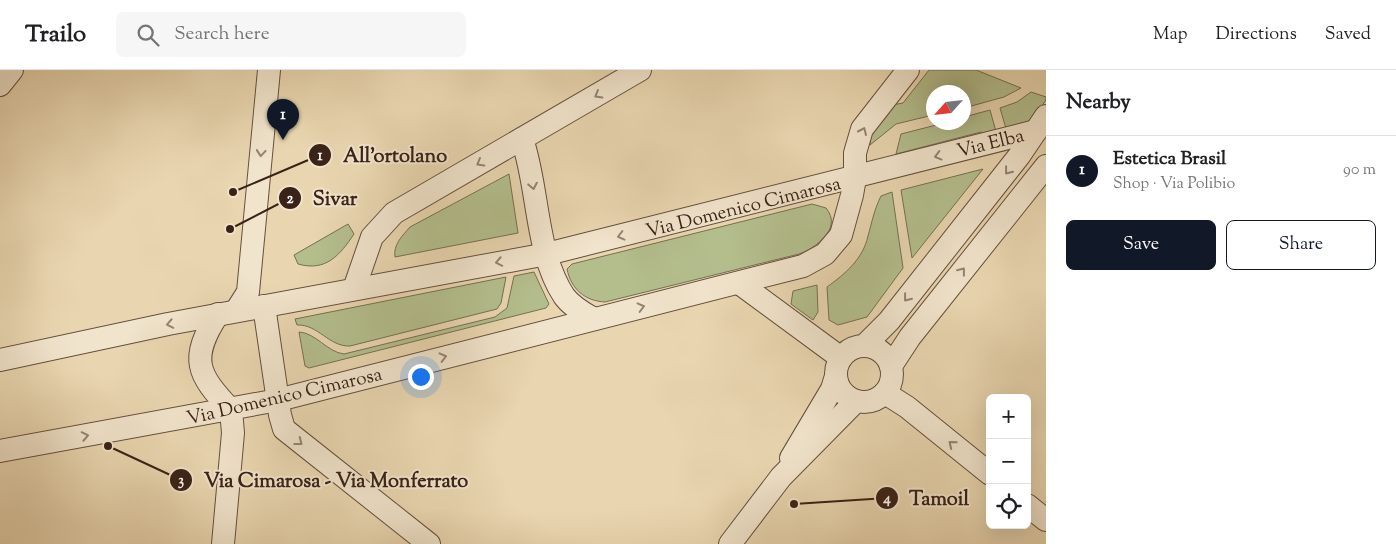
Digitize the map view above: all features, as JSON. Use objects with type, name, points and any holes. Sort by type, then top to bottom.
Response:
[{"type":"street","points":[[0,86],[12,70]]},
{"type":"street","points":[[223,544],[234,433],[231,410],[209,387],[201,367],[200,352],[206,333],[248,292],[269,70]]},
{"type":"street","points":[[354,289],[372,237],[394,213],[640,70]]},
{"type":"street","points":[[855,178],[855,153],[862,129],[908,70]]},
{"type":"street","name":"Via Elba","points":[[855,178],[1002,138],[1041,124]]},
{"type":"street","name":"Via Elba","points":[[864,346],[889,321],[1019,156],[1041,124]]},
{"type":"street","points":[[522,139],[527,153],[547,254],[556,282],[564,297],[577,309],[594,319]]},
{"type":"street","points":[[891,366],[910,337],[1046,166]]},
{"type":"street","name":"Via Domenico Cimarosa","points":[[0,360],[227,313],[547,254],[855,178],[841,234],[825,254],[803,266],[278,400],[0,451]]},
{"type":"street","points":[[739,283],[838,367],[840,389],[856,401],[875,400],[885,393],[892,378],[891,366],[882,353],[874,348],[864,346],[851,349],[838,367],[832,389],[800,441],[781,477]]},
{"type":"street","points":[[264,306],[280,415],[288,434],[429,544]]},
{"type":"street","points":[[885,393],[907,407],[986,471]]},
{"type":"street","points":[[730,544],[781,477],[856,401]]},
{"type":"street","points":[[1031,508],[1046,520]]},
{"type":"green space","points":[[929,70],[976,70],[1021,88],[1004,97],[971,106],[971,85],[926,85],[926,117],[896,124],[870,145],[870,137],[892,105],[903,103]]},
{"type":"green space","points":[[1031,92],[1046,97],[1046,100],[1030,123],[1007,132],[1000,108],[1017,102]]},
{"type":"green space","points":[[990,110],[997,135],[989,137],[981,132],[896,154],[901,134],[926,128],[926,130],[971,130],[971,115]]},
{"type":"green space","points":[[983,169],[912,258],[901,190]]},
{"type":"green space","points":[[509,174],[518,233],[395,257],[395,249],[401,237],[410,227]]},
{"type":"green space","points":[[892,192],[903,268],[867,317],[838,325],[829,320],[827,287],[847,271],[858,259],[866,244],[881,196]]},
{"type":"green space","points":[[812,204],[826,208],[830,215],[831,223],[829,230],[819,242],[799,254],[605,302],[591,299],[580,293],[572,282],[567,269],[572,264]]},
{"type":"green space","points":[[348,224],[354,234],[338,255],[317,266],[298,264],[294,255]]},
{"type":"green space","points":[[534,272],[549,304],[546,308],[309,368],[305,366],[299,332],[311,336],[338,353],[344,354],[495,317],[507,308],[514,276]]},
{"type":"green space","points":[[506,277],[501,303],[497,309],[350,346],[336,343],[311,328],[297,325],[295,319]]},
{"type":"green space","points":[[817,285],[818,312],[813,320],[791,304],[793,291]]},
{"type":"place","name":"Estetica Brasil","points":[[283,140]]},
{"type":"place","name":"All'ortolano","points":[[233,192]]},
{"type":"place","name":"Sivar","points":[[230,229]]},
{"type":"place","name":"Via Cimarosa - Via Monferrato","points":[[108,446]]},
{"type":"place","name":"Tamoil","points":[[794,504]]}]
